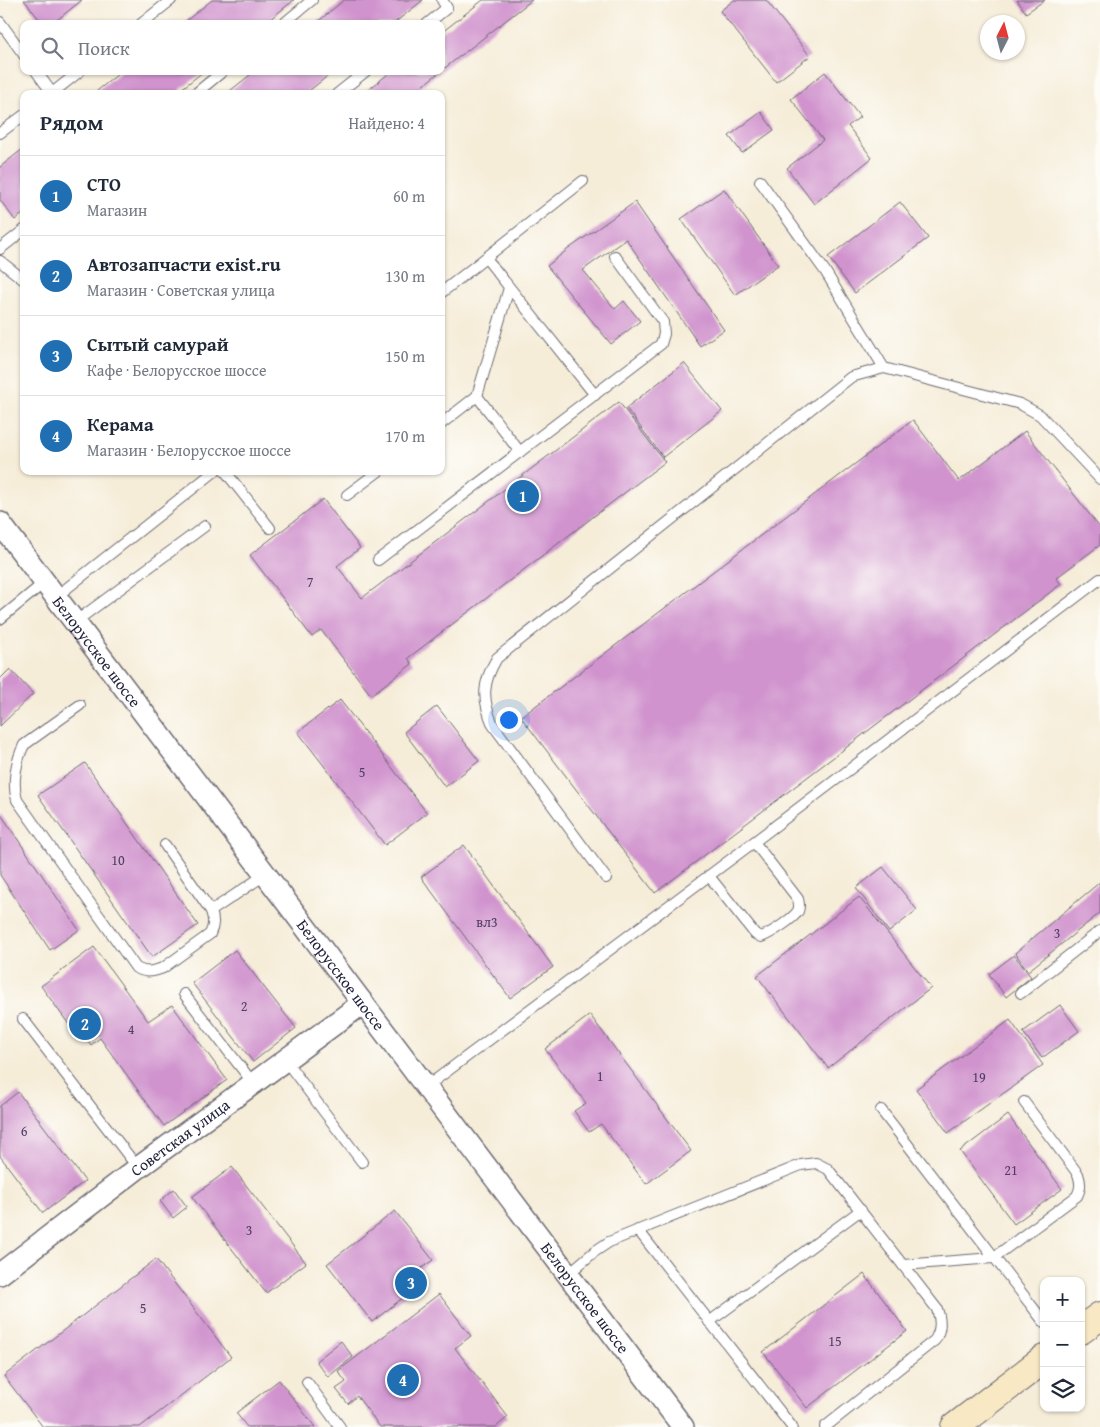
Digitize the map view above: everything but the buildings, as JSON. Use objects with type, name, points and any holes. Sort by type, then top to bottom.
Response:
[{"type":"street","name":"Белорусское шоссе","points":[[0,522],[683,1427]]},
{"type":"street","name":"Советская улица","points":[[0,1274],[138,1168],[363,1003]]},
{"type":"street","points":[[1085,1327],[1100,1316]]},
{"type":"street","points":[[955,1427],[1040,1362]]},
{"type":"lane","points":[[145,20],[171,0]]},
{"type":"lane","points":[[287,20],[312,0]]},
{"type":"lane","points":[[432,20],[447,8],[442,0]]},
{"type":"lane","points":[[0,22],[20,50]]},
{"type":"lane","points":[[39,75],[49,90]]},
{"type":"lane","points":[[55,90],[75,75]]},
{"type":"lane","points":[[200,90],[218,75]]},
{"type":"lane","points":[[342,90],[361,75]]},
{"type":"lane","points":[[0,133],[20,118]]},
{"type":"lane","points":[[445,290],[583,181]]},
{"type":"lane","points":[[760,181],[826,271],[884,368]]},
{"type":"lane","points":[[0,249],[20,233]]},
{"type":"lane","points":[[378,560],[661,344],[664,334],[663,322],[615,256]]},
{"type":"lane","points":[[486,258],[595,395]]},
{"type":"lane","points":[[0,261],[20,277]]},
{"type":"lane","points":[[445,421],[477,396],[510,288]]},
{"type":"lane","points":[[606,878],[493,724],[485,707],[485,688],[489,671],[497,658],[851,377],[884,368],[1020,404],[1040,414],[1100,479]]},
{"type":"lane","points":[[477,396],[520,452]]},
{"type":"lane","points":[[0,619],[51,589],[209,475]]},
{"type":"lane","points":[[228,475],[270,528]]},
{"type":"lane","points":[[347,495],[373,475]]},
{"type":"lane","points":[[76,622],[205,526]]},
{"type":"lane","points":[[426,1087],[709,876],[1100,579]]},
{"type":"lane","points":[[80,705],[24,746],[19,754],[15,791],[18,800],[136,968],[144,972],[154,972],[163,968],[210,934],[213,928],[211,911],[165,845]]},
{"type":"lane","points":[[709,876],[755,934],[761,936],[768,935],[798,912],[800,906],[798,899],[754,842]]},
{"type":"lane","points":[[211,911],[266,874]]},
{"type":"lane","points":[[1021,993],[1100,931]]},
{"type":"lane","points":[[184,994],[253,1083]]},
{"type":"lane","points":[[23,1019],[138,1168]]},
{"type":"lane","points":[[285,1060],[362,1162]]},
{"type":"lane","points":[[903,1265],[993,1258],[1077,1196],[1081,1182],[1078,1174],[1024,1102]]},
{"type":"lane","points":[[882,1110],[993,1258],[1040,1317]]},
{"type":"lane","points":[[567,1275],[609,1242],[638,1230],[801,1165],[816,1163],[828,1168],[937,1309],[941,1320],[940,1331],[935,1340],[825,1427]]},
{"type":"lane","points":[[709,1322],[860,1210]]},
{"type":"lane","points":[[638,1230],[792,1427]]},
{"type":"lane","points":[[307,1382],[340,1427]]},
{"type":"place","name":"СТО","points":[[523,496]]},
{"type":"place","name":"Автозапчасти exist.ru","points":[[85,1024]]},
{"type":"place","name":"Сытый самурай","points":[[411,1283]]},
{"type":"place","name":"Керама","points":[[403,1380]]}]
